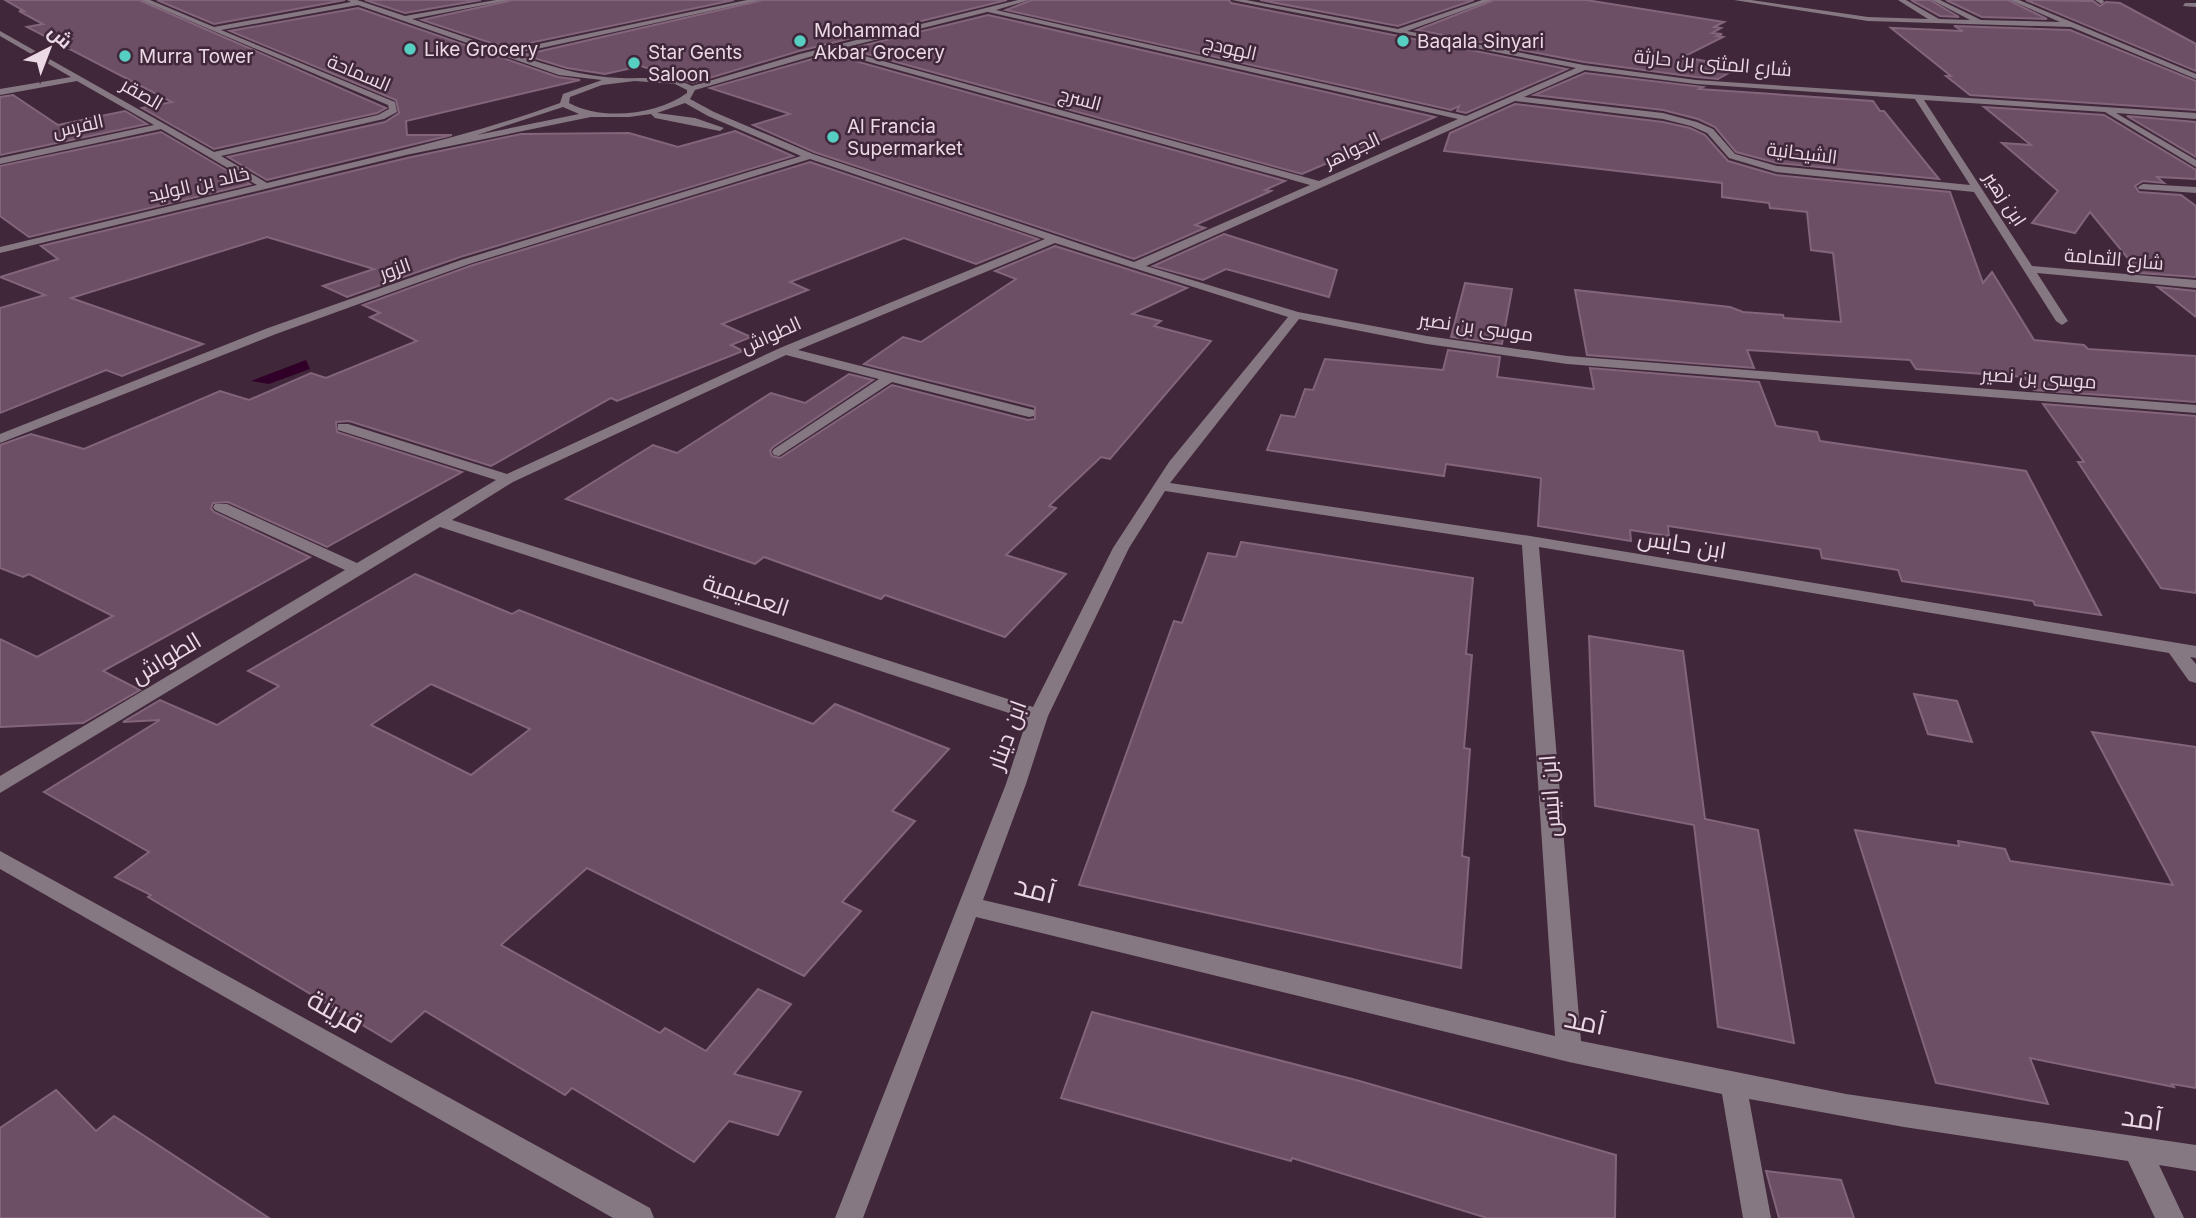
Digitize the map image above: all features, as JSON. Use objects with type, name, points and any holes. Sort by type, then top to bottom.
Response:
[{"type":"street","name":"السماحة","points":[[144,0],[392,104],[394,110],[382,117],[213,155]]},
{"type":"street","points":[[350,0],[562,73],[620,80],[692,76]]},
{"type":"street","points":[[405,19],[507,0]]},
{"type":"street","points":[[505,53],[757,0]]},
{"type":"street","points":[[650,79],[677,82],[691,89],[803,56],[1026,0]]},
{"type":"street","name":"شارع المثنى بن حارثة","points":[[1236,0],[1584,67],[1696,82],[2195,116]]},
{"type":"street","points":[[1399,31],[1489,0]]},
{"type":"street","points":[[1737,0],[1868,19],[2074,25]]},
{"type":"street","points":[[1804,0],[1804,10]]},
{"type":"street","points":[[1901,0],[1941,23]]},
{"type":"street","points":[[1935,0],[1984,24]]},
{"type":"street","points":[[2012,0],[2196,78]]},
{"type":"street","points":[[212,29],[359,3]]},
{"type":"street","points":[[2185,5],[2196,5]]},
{"type":"street","name":"الهودج","points":[[988,10],[1464,118]]},
{"type":"street","name":"الصقر","points":[[3,36],[266,186]]},
{"type":"street","name":"السرج","points":[[830,49],[1320,184]]},
{"type":"street","points":[[706,74],[803,56]]},
{"type":"street","name":"الجواهر","points":[[1135,266],[1584,67]]},
{"type":"street","points":[[562,73],[572,92]]},
{"type":"street","points":[[0,92],[79,78]]},
{"type":"street","points":[[620,80],[572,92],[566,96],[564,104],[591,114],[638,113],[686,100],[691,89]]},
{"type":"street","name":"ابن زهير","points":[[1918,97],[2062,321]]},
{"type":"street","name":"الشيحانية","points":[[1512,98],[1662,116],[1695,124],[1710,131],[1732,156],[1776,169],[1977,189]]},
{"type":"street","name":"موسى بن نصير","points":[[686,100],[702,110],[810,156],[1135,266],[1296,315],[1427,340],[1567,360],[2196,409]]},
{"type":"street","name":"خالد بن الوليد","points":[[406,152],[529,117],[564,104]]},
{"type":"street","points":[[2104,110],[2196,164]]},
{"type":"street","name":"موسى بن نصير","points":[[638,113],[695,121],[777,143]]},
{"type":"street","name":"خالد بن الوليد","points":[[0,250],[406,152],[591,114]]},
{"type":"street","name":"الفرس","points":[[0,160],[163,126]]},
{"type":"street","name":"الزور","points":[[0,439],[272,331],[465,262],[810,156]]},
{"type":"street","points":[[2143,187],[2196,190]]},
{"type":"street","name":"الطواش","points":[[0,786],[508,479],[785,351],[1055,239]]},
{"type":"street","name":"شارع الثمامة","points":[[2030,269],[2196,284]]},
{"type":"street","name":"ابن دينار","points":[[849,1218],[1016,785],[1038,716],[1121,548],[1189,446],[1296,315]]},
{"type":"street","points":[[785,351],[1029,413]]},
{"type":"street","points":[[779,452],[890,378]]},
{"type":"street","points":[[343,427],[508,479]]},
{"type":"street","name":"ابن حابس","points":[[1160,486],[1530,541],[2196,652]]},
{"type":"street","points":[[221,506],[356,569]]},
{"type":"street","name":"العصيمية","points":[[439,521],[1038,716]]},
{"type":"street","name":"ابن انيس","points":[[1530,541],[1569,1051]]},
{"type":"street","points":[[2175,649],[2196,677]]},
{"type":"street","name":"قرينة","points":[[0,859],[640,1218]]},
{"type":"street","name":"آمد","points":[[969,906],[1569,1051],[1733,1084],[2196,1158]]},
{"type":"street","points":[[1733,1084],[1757,1218]]},
{"type":"street","points":[[2137,1150],[2170,1218]]},
{"type":"shaded area","points":[[306,360],[310,369],[269,384],[251,381]]},
{"type":"building","points":[[5,0],[139,0],[386,108],[377,113],[214,149],[142,108],[172,102],[27,27],[43,24]]},
{"type":"building","points":[[157,0],[345,0],[214,24]]},
{"type":"building","points":[[365,0],[481,0],[405,13]]},
{"type":"building","points":[[513,0],[734,0],[506,48],[422,20]]},
{"type":"building","points":[[763,0],[1007,0],[799,51],[693,83],[641,66],[605,74],[567,68],[524,55]]},
{"type":"building","points":[[1032,0],[1229,0],[1231,3],[1567,69],[1466,113],[1457,111],[1459,106],[1451,110],[1006,10]]},
{"type":"building","points":[[1260,0],[1474,0],[1398,26]]},
{"type":"building","points":[[1494,0],[1586,0],[1724,22],[1714,27],[1721,28],[1712,33],[1722,34],[1717,36],[1723,37],[1683,57],[1739,67],[1718,79],[1696,77],[1584,62],[1417,30]]},
{"type":"building","points":[[1911,0],[1930,0],[1959,17],[1940,16]]},
{"type":"building","points":[[1946,0],[2008,0],[2047,19],[1982,17]]},
{"type":"building","points":[[2026,0],[2093,1],[2100,6],[2106,2],[2120,3],[2196,44],[2196,71]]},
{"type":"building","points":[[358,8],[558,77],[580,80],[406,121],[407,135],[452,135],[267,180],[228,157],[385,122],[399,113],[396,100],[230,31]]},
{"type":"building","points":[[988,15],[1435,117],[1302,174],[849,49]]},
{"type":"building","points":[[1954,26],[2070,30],[2196,81],[2196,110],[1970,95],[1946,76],[1951,76],[1891,28],[1963,31]]},
{"type":"building","points":[[830,54],[1285,181],[1265,190],[1271,191],[1195,225],[1205,228],[1134,259],[814,152],[753,125],[790,114],[710,88]]},
{"type":"building","points":[[1585,73],[1703,87],[1699,89],[1873,101],[1939,179],[1777,163],[1736,152],[1715,127],[1698,119],[1663,110],[1534,95]]},
{"type":"building","points":[[13,95],[58,125],[125,111],[147,124],[0,155],[0,97]]},
{"type":"building","points":[[1515,104],[1663,122],[1690,128],[1705,135],[1728,161],[1776,175],[1950,192],[1983,283],[1992,272],[2034,340],[2084,345],[2088,349],[2196,356],[2196,402],[2034,390],[2024,377],[1916,369],[1910,360],[1747,350],[1754,368],[1587,355],[1575,290],[1730,307],[1743,312],[1783,315],[1784,318],[1841,322],[1833,253],[1811,250],[1807,212],[1770,208],[1769,203],[1722,197],[1722,183],[1444,151],[1450,133]]},
{"type":"building","points":[[1984,107],[2104,115],[2196,170],[2196,179],[2157,177],[2164,183],[2143,181],[2135,186],[2139,192],[2181,195],[2196,206],[2196,277],[2140,273],[2090,212],[2075,233],[2032,223],[2058,191],[2002,143],[2031,145]]},
{"type":"building","points":[[2127,116],[2196,122],[2196,157]]},
{"type":"building","points":[[735,131],[793,156],[460,257],[347,297],[323,286],[374,269],[267,237],[71,298],[203,344],[122,376],[106,370],[0,413],[0,308],[45,295],[0,277],[58,259],[41,246],[407,158],[521,134],[629,133],[678,147]]},
{"type":"building","points":[[161,132],[250,184],[29,237],[0,216],[0,166]]},
{"type":"building","points":[[810,162],[1038,239],[976,264],[904,238],[790,282],[808,290],[722,324],[751,337],[731,345],[743,351],[617,401],[611,398],[491,466],[349,421],[336,422],[337,432],[462,472],[327,547],[228,502],[213,503],[211,508],[214,512],[310,557],[103,671],[140,690],[83,723],[0,727],[0,639],[37,657],[113,616],[29,574],[23,577],[0,568],[0,445],[31,434],[84,449],[220,391],[249,400],[311,373],[326,378],[417,341],[370,317],[380,313],[363,305],[470,266]]},
{"type":"building","points":[[1224,234],[1337,270],[1329,297],[1226,269],[1203,280],[1153,266]]},
{"type":"building","points":[[1055,246],[1187,288],[1132,314],[1161,321],[1154,326],[1211,341],[1110,459],[1101,457],[1049,506],[1056,508],[1006,555],[1066,574],[1005,637],[885,595],[881,599],[764,557],[755,564],[566,499],[653,445],[677,453],[771,393],[805,403],[849,374],[873,380],[773,447],[770,451],[772,456],[780,458],[892,385],[1028,420],[1035,419],[1035,407],[864,364],[903,337],[921,342],[1016,279],[995,271]]},
{"type":"building","points":[[1465,283],[1512,289],[1502,344],[1451,337]]},
{"type":"building","points":[[2158,287],[2196,291],[2196,317]]},
{"type":"building","points":[[1448,350],[1500,357],[1497,377],[1594,389],[1590,368],[1759,382],[1776,426],[1817,432],[1820,441],[2026,471],[2101,615],[2035,605],[2033,601],[1902,581],[1898,570],[1822,558],[1820,549],[1668,526],[1669,536],[1630,530],[1631,541],[1538,526],[1541,478],[1446,464],[1444,476],[1267,450],[1281,415],[1295,417],[1305,389],[1313,390],[1325,359],[1443,370]]},
{"type":"building","points":[[2043,404],[2196,416],[2196,593],[2161,588],[2078,462],[2084,462]]},
{"type":"building","points":[[1241,542],[1473,578],[1466,654],[1472,655],[1464,748],[1470,749],[1462,856],[1469,858],[1461,968],[1079,885],[1174,621],[1182,623],[1208,553],[1236,557]]},
{"type":"building","points":[[415,574],[512,614],[519,610],[813,724],[835,704],[949,749],[892,811],[915,821],[842,902],[861,911],[804,976],[587,868],[501,945],[660,1033],[665,1028],[706,1051],[758,989],[791,1004],[734,1074],[801,1092],[778,1135],[729,1121],[694,1162],[572,1088],[565,1095],[425,1011],[391,1042],[148,897],[151,895],[115,877],[149,852],[44,792],[160,720],[123,722],[160,700],[217,725],[279,686],[248,671]],"holes":[[[431,684],[530,729],[471,775],[371,725]]]},
{"type":"building","points":[[1589,636],[1683,651],[1705,819],[1758,830],[1794,1043],[1718,1027],[1694,825],[1595,806]]},
{"type":"building","points":[[1914,694],[1957,701],[1972,742],[1928,734]]},
{"type":"building","points":[[2092,732],[2196,747],[2196,1088],[2172,1084],[2174,1087],[2030,1058],[2048,1104],[1936,1083],[1855,830],[1959,846],[1958,841],[2005,849],[2010,861],[2173,885]]},
{"type":"building","points":[[1092,1012],[1356,1080],[1616,1155],[1615,1218],[1487,1218],[1292,1158],[1291,1161],[1061,1098]]},
{"type":"building","points":[[56,1090],[96,1131],[114,1116],[269,1218],[0,1218],[0,1128]]},
{"type":"building","points":[[1766,1171],[1841,1180],[1854,1218],[1779,1218]]},
{"type":"place","name":"Mohammad Akbar Grocery","points":[[800,41]]},
{"type":"place","name":"Baqala Sinyari","points":[[1403,41]]},
{"type":"place","name":"Like Grocery","points":[[410,49]]},
{"type":"place","name":"Murra Tower","points":[[125,56]]},
{"type":"place","name":"Star Gents Saloon","points":[[634,63]]},
{"type":"place","name":"Al Francia Supermarket","points":[[833,137]]}]
